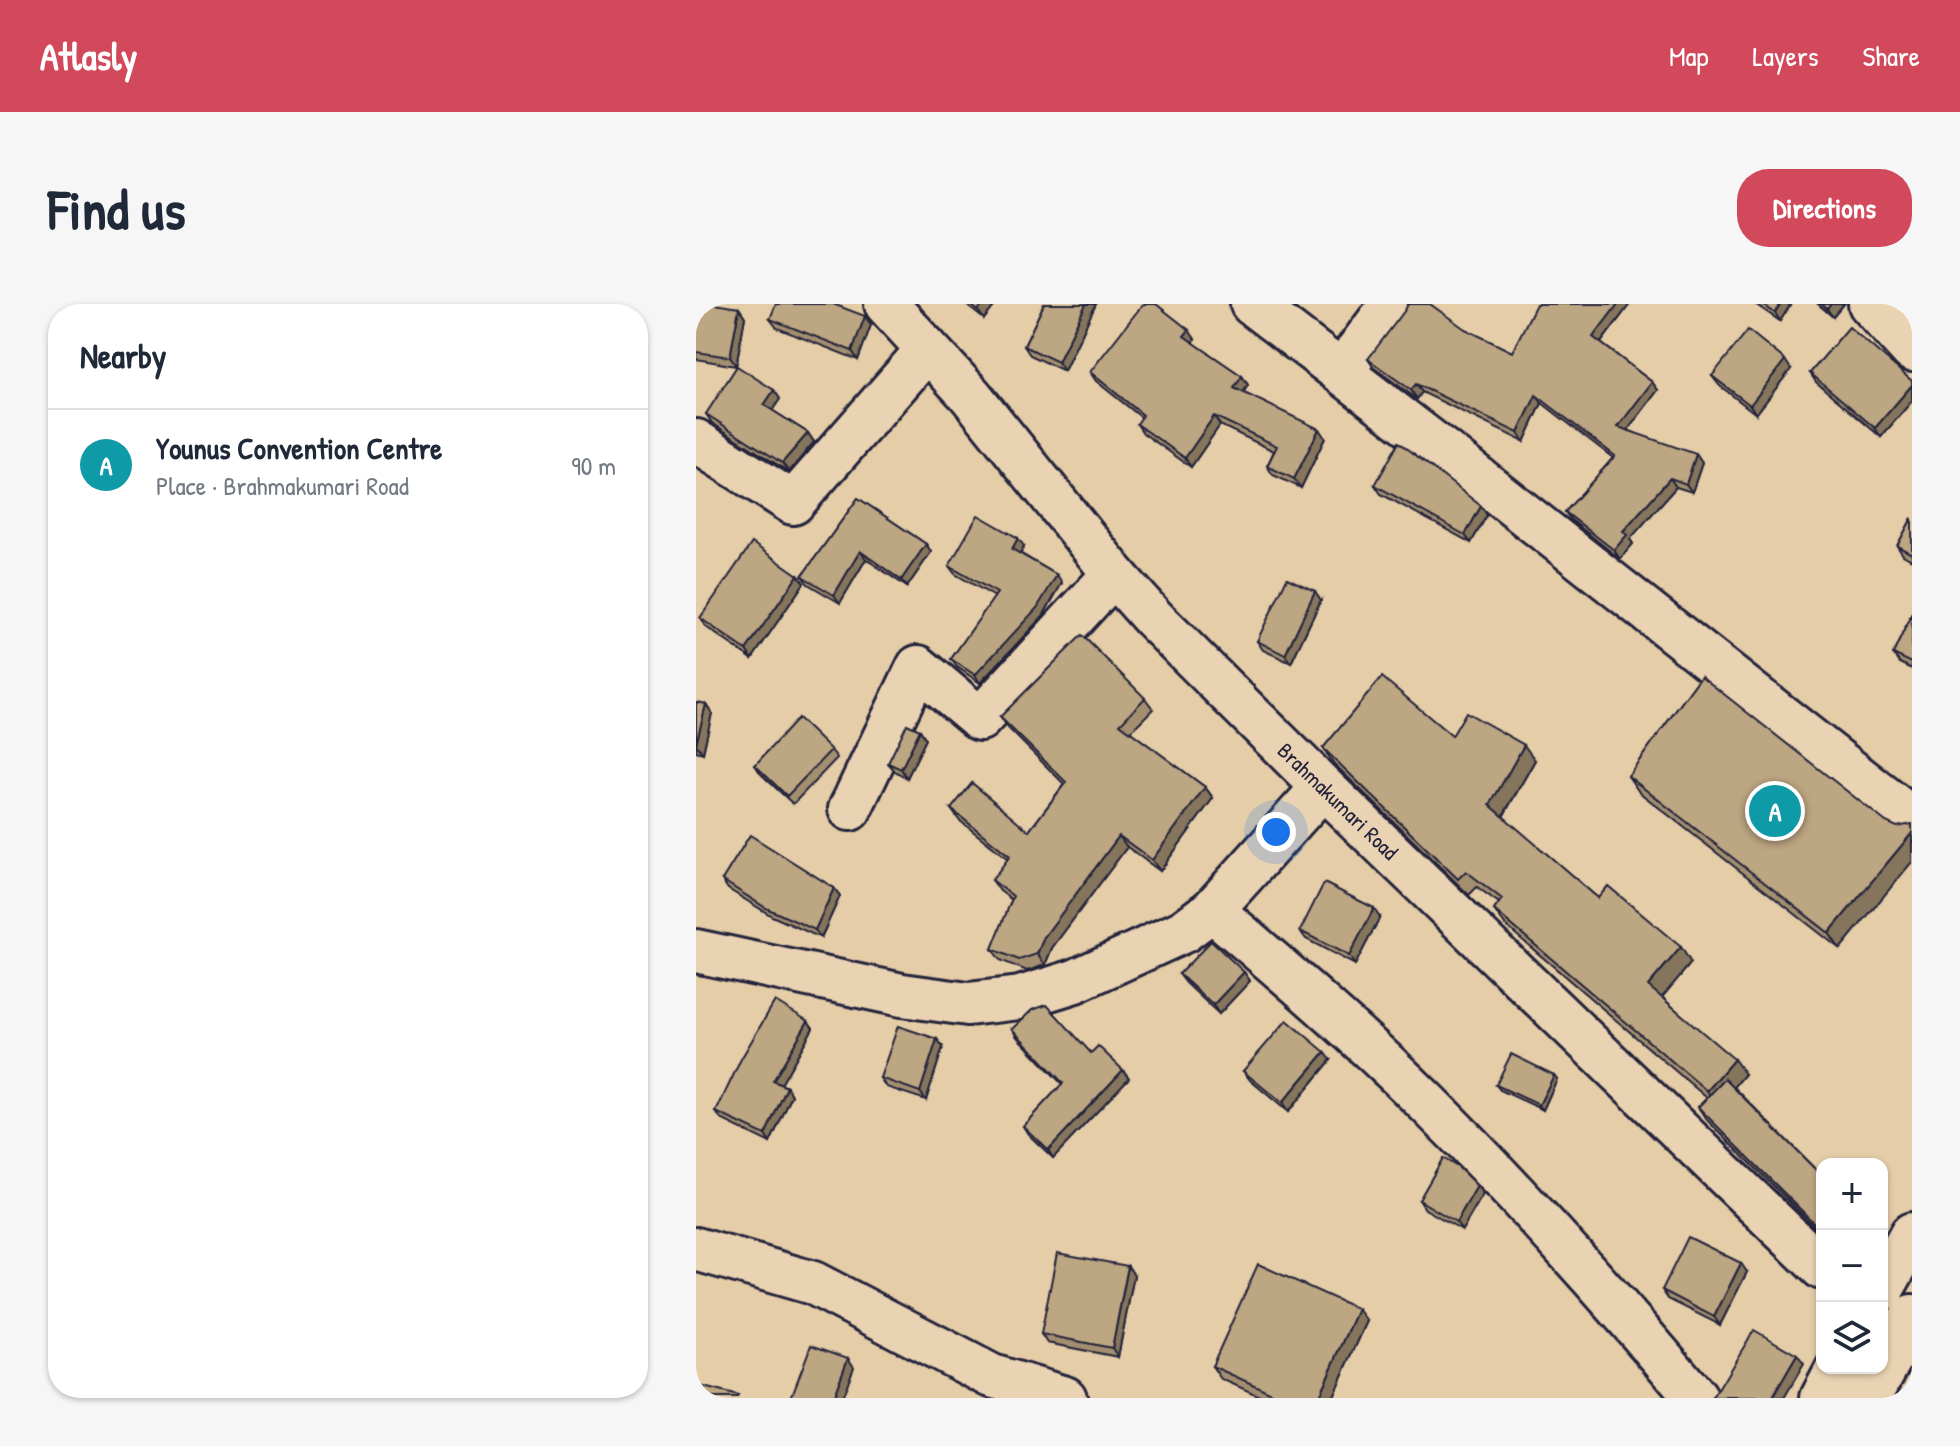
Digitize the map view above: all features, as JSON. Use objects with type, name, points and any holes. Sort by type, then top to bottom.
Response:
[{"type":"main road","points":[[1888,1277],[1912,1235]]},
{"type":"main road","points":[[1868,1398],[1898,1325]]},
{"type":"main road","points":[[1823,1398],[1836,1374]]},
{"type":"street","name":"Brahmakumari Road","points":[[886,304],[971,396],[1153,618],[1323,787],[1816,1262]]},
{"type":"street","points":[[1252,304],[1912,819]]},
{"type":"street","points":[[1341,372],[1392,304]]},
{"type":"street","points":[[1870,304],[1912,350]]},
{"type":"street","points":[[696,441],[793,503],[927,350]]},
{"type":"street","points":[[850,809],[918,667],[980,719],[1114,574]]},
{"type":"street","points":[[696,951],[902,995],[968,1004],[1020,998],[1075,981],[1184,931],[1212,910],[1323,787]]},
{"type":"street","points":[[1212,910],[1302,985],[1426,1102],[1615,1302],[1696,1398]]},
{"type":"street","points":[[696,1249],[813,1283],[992,1376],[1065,1398]]},
{"type":"building","points":[[696,304],[739,308],[730,357],[696,352]]},
{"type":"building","points":[[776,304],[833,304],[865,316],[852,351],[770,319]]},
{"type":"building","points":[[970,304],[983,304],[978,311]]},
{"type":"building","points":[[1044,304],[1086,304],[1058,362],[1024,346]]},
{"type":"building","points":[[1143,304],[1156,304],[1189,330],[1184,336],[1242,376],[1234,388],[1319,429],[1294,479],[1267,466],[1277,446],[1214,416],[1185,458],[1137,424],[1143,415],[1090,372]]},
{"type":"building","points":[[1408,304],[1430,304],[1465,329],[1512,352],[1536,304],[1618,304],[1593,337],[1652,382],[1618,427],[1696,454],[1686,484],[1670,478],[1623,531],[1627,535],[1614,550],[1565,512],[1615,456],[1536,395],[1518,433],[1416,384],[1411,390],[1368,359]]},
{"type":"building","points":[[1762,304],[1781,304],[1775,313]]},
{"type":"building","points":[[1849,327],[1912,381],[1912,385],[1875,428],[1810,373]]},
{"type":"building","points":[[1748,330],[1785,360],[1750,405],[1712,376]]},
{"type":"building","points":[[737,366],[774,390],[764,405],[808,433],[782,463],[706,414]]},
{"type":"building","points":[[1399,442],[1481,506],[1465,535],[1375,485]]},
{"type":"building","points":[[858,498],[926,544],[901,580],[860,551],[834,595],[802,576]]},
{"type":"building","points":[[978,515],[1018,538],[1012,549],[1057,575],[1037,608],[975,675],[951,659],[997,593],[949,566]]},
{"type":"building","points":[[1912,518],[1912,554],[1897,546]]},
{"type":"building","points":[[752,543],[798,575],[746,650],[700,618]]},
{"type":"building","points":[[1287,578],[1315,591],[1285,655],[1257,641]]},
{"type":"building","points":[[1912,613],[1912,663],[1893,654]]},
{"type":"building","points":[[1082,635],[1145,698],[1120,724],[1205,787],[1152,860],[1119,836],[1044,937],[1037,954],[1019,960],[992,949],[1013,896],[992,880],[1010,856],[951,809],[972,783],[1029,831],[1066,782],[1000,717]]},
{"type":"building","points":[[1701,676],[1886,822],[1897,827],[1912,824],[1912,833],[1829,933],[1628,776]]},
{"type":"building","points":[[1382,677],[1452,736],[1466,712],[1524,745],[1490,805],[1598,898],[1608,886],[1681,947],[1648,986],[1734,1059],[1707,1091],[1494,910],[1502,899],[1466,871],[1458,879],[1323,748]]},
{"type":"building","points":[[696,702],[706,704],[696,744]]},
{"type":"building","points":[[798,718],[831,750],[787,796],[755,765]]},
{"type":"building","points":[[907,724],[920,730],[901,769],[888,763]]},
{"type":"building","points":[[750,835],[834,888],[815,930],[766,908],[722,880]]},
{"type":"building","points":[[1324,883],[1374,908],[1349,956],[1300,931]]},
{"type":"building","points":[[1211,941],[1244,972],[1213,1005],[1179,974]]},
{"type":"building","points":[[775,1001],[808,1021],[773,1081],[787,1087],[765,1135],[716,1112],[741,1059]]},
{"type":"building","points":[[1047,1005],[1091,1053],[1098,1046],[1123,1070],[1048,1150],[1023,1126],[1063,1083],[1012,1029],[1032,1010]]},
{"type":"building","points":[[1287,1020],[1325,1052],[1282,1103],[1243,1071]]},
{"type":"building","points":[[898,1026],[937,1039],[920,1092],[880,1078]]},
{"type":"building","points":[[1511,1054],[1554,1075],[1539,1105],[1496,1085]]},
{"type":"building","points":[[1725,1079],[1816,1170],[1816,1225],[1698,1107]]},
{"type":"building","points":[[1443,1158],[1459,1168],[1477,1186],[1456,1222],[1419,1200]]},
{"type":"building","points":[[1688,1237],[1741,1263],[1714,1317],[1662,1290]]},
{"type":"building","points":[[1057,1253],[1128,1266],[1112,1348],[1041,1334]]},
{"type":"building","points":[[1258,1264],[1358,1309],[1318,1398],[1283,1398],[1212,1366]]},
{"type":"building","points":[[1754,1330],[1797,1355],[1772,1398],[1713,1398]]},
{"type":"building","points":[[811,1345],[848,1358],[833,1398],[791,1398]]},
{"type":"building","points":[[696,1385],[738,1396],[696,1398]]},
{"type":"place","name":"Younus Convention Centre","points":[[1775,811]]}]
